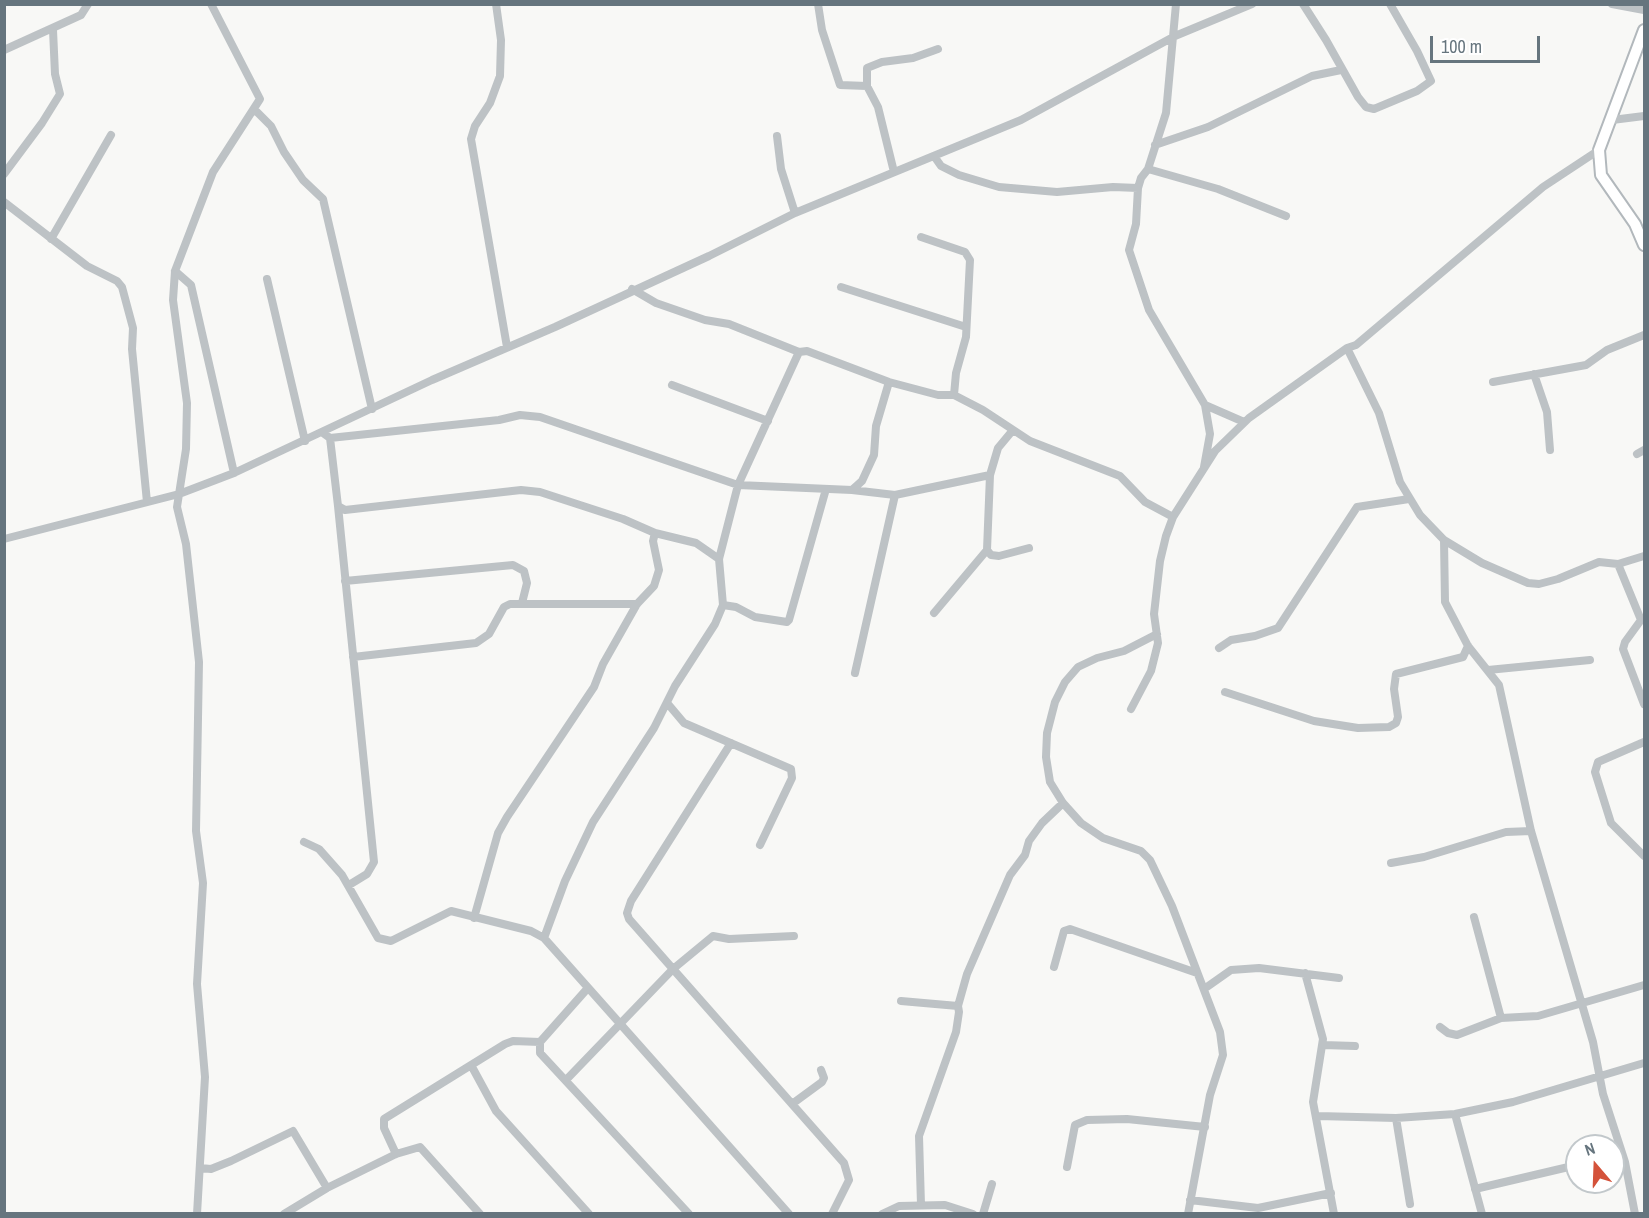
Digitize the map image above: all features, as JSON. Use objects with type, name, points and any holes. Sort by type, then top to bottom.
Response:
[{"type":"street","points":[[4,50],[53,30],[81,15],[88,4]]},
{"type":"street","points":[[197,1214],[205,1077],[197,984],[203,883],[196,831],[199,662],[186,544],[177,507],[186,449],[187,403],[173,300],[175,271],[213,172],[260,99],[256,88],[247,78],[211,4]]},
{"type":"street","points":[[496,4],[501,40],[500,76],[490,103],[475,126],[471,139],[507,347]]},
{"type":"street","points":[[818,4],[822,30],[840,85],[867,86]]},
{"type":"street","points":[[1176,4],[1166,113],[1149,169],[1138,188],[1136,224],[1130,242],[1129,257],[1141,292],[1157,327],[1205,405],[1210,434],[1204,470]]},
{"type":"street","points":[[326,435],[372,409],[709,256],[795,213],[1022,120],[1174,36],[1252,4]]},
{"type":"street","points":[[1303,4],[1326,40],[1341,70],[1366,107],[1374,109],[1428,86],[1431,81],[1390,4]]},
{"type":"street","points":[[1612,4],[1644,10]]},
{"type":"street","points":[[4,174],[42,123],[60,94],[55,74],[53,30]]},
{"type":"street","points":[[1643,238],[1601,175],[1599,150],[1644,30]]},
{"type":"street","points":[[894,172],[878,107],[867,86],[867,68],[882,62],[913,58],[938,49]]},
{"type":"street","points":[[1155,145],[1208,127],[1312,76],[1341,70]]},
{"type":"street","points":[[255,110],[271,126],[284,152],[303,180],[323,200],[372,409]]},
{"type":"street","points":[[1612,120],[1644,116]]},
{"type":"street","points":[[51,239],[111,135]]},
{"type":"street","points":[[777,136],[781,169],[795,213]]},
{"type":"street","points":[[1131,709],[1151,671],[1158,643],[1154,614],[1160,561],[1173,517],[1220,444],[1244,422],[1347,348],[1356,345],[1543,187],[1599,150]]},
{"type":"street","points":[[934,156],[941,166],[959,175],[999,187],[1057,192],[1113,187],[1138,188]]},
{"type":"street","points":[[1149,169],[1218,189],[1286,216]]},
{"type":"street","points":[[6,207],[96,272],[117,281],[126,297],[133,328],[133,368],[147,502]]},
{"type":"street","points":[[921,237],[969,256],[966,337],[956,373],[954,395]]},
{"type":"street","points":[[175,271],[191,285],[234,473]]},
{"type":"street","points":[[267,279],[305,441]]},
{"type":"street","points":[[841,287],[966,327]]},
{"type":"street","points":[[632,289],[656,303],[705,320],[729,324],[799,352],[807,351],[889,382],[938,394],[954,395],[1051,451],[1120,476],[1145,502],[1173,517]]},
{"type":"street","points":[[1493,382],[1586,365],[1607,350],[1644,335]]},
{"type":"street","points":[[1347,348],[1379,413],[1400,482],[1430,528],[1444,540],[1482,563],[1528,583],[1539,584],[1558,579],[1599,562],[1617,564],[1644,556]]},
{"type":"street","points":[[544,938],[565,881],[593,822],[668,704],[675,686],[715,624],[723,606],[719,559],[738,484],[799,352]]},
{"type":"street","points":[[1534,374],[1547,412],[1550,450]]},
{"type":"street","points":[[852,490],[862,481],[874,455],[876,426],[889,382]]},
{"type":"street","points":[[672,385],[768,421]]},
{"type":"street","points":[[1205,405],[1244,422]]},
{"type":"street","points":[[4,539],[179,494],[234,473],[305,441],[326,435],[499,420],[520,415],[540,417],[738,484],[852,490],[895,495],[990,475]]},
{"type":"street","points":[[934,613],[987,550],[990,475],[998,448],[1013,430]]},
{"type":"street","points":[[326,435],[338,506],[374,862],[367,874],[349,885]]},
{"type":"street","points":[[723,606],[736,606],[755,617],[787,622],[789,620],[826,489]]},
{"type":"street","points":[[338,506],[345,510],[522,490],[540,492],[655,532],[696,543],[719,559]]},
{"type":"street","points":[[855,673],[895,495]]},
{"type":"street","points":[[1219,648],[1231,640],[1255,636],[1278,628],[1357,507],[1409,499]]},
{"type":"street","points":[[474,918],[498,833],[594,687],[603,664],[637,604],[654,586],[659,570],[653,541],[655,532]]},
{"type":"street","points":[[1444,540],[1445,602],[1468,646],[1499,685],[1531,831],[1581,1002],[1613,1134]]},
{"type":"street","points":[[987,550],[991,555],[999,556],[1029,548]]},
{"type":"street","points":[[1617,564],[1643,621],[1625,642],[1623,649],[1644,704]]},
{"type":"street","points":[[345,581],[513,565],[524,571],[528,583],[522,603]]},
{"type":"street","points":[[352,657],[476,643],[489,634],[504,607],[522,603],[637,604]]},
{"type":"street","points":[[1157,634],[1124,651],[1097,658],[1078,667],[1065,682],[1055,702],[1047,732],[1046,757],[1050,782],[1063,803],[1081,823],[1103,838],[1141,851],[1150,860],[1220,1032],[1223,1055],[1210,1095],[1188,1214]]},
{"type":"street","points":[[1225,692],[1314,721],[1358,728],[1389,727],[1396,723],[1398,717],[1394,689],[1396,674],[1464,657],[1468,646]]},
{"type":"street","points":[[1488,670],[1590,660]]},
{"type":"street","points":[[668,704],[684,723],[788,765],[793,773],[760,845]]},
{"type":"street","points":[[1644,742],[1598,762],[1594,772],[1611,823],[1644,856]]},
{"type":"street","points":[[731,743],[627,907],[629,919],[844,1162],[849,1180],[832,1214]]},
{"type":"street","points":[[921,1205],[919,1136],[956,1032],[958,1006],[968,974],[1010,876],[1025,855],[1029,841],[1042,823],[1063,803]]},
{"type":"street","points":[[1391,863],[1424,857],[1506,832],[1531,831]]},
{"type":"street","points":[[304,842],[319,849],[349,885],[378,938],[391,941],[451,911],[531,931],[544,938],[789,1214]]},
{"type":"street","points":[[1474,917],[1501,1018]]},
{"type":"street","points":[[1054,968],[1064,931],[1070,929],[1197,973]]},
{"type":"street","points":[[566,1080],[673,969],[713,936],[729,939],[794,936]]},
{"type":"street","points":[[1204,989],[1231,970],[1259,968],[1339,978]]},
{"type":"street","points":[[1305,973],[1323,1045],[1313,1102],[1318,1116],[1334,1214]]},
{"type":"street","points":[[1440,1027],[1448,1033],[1457,1035],[1501,1018],[1538,1016],[1644,985]]},
{"type":"street","points":[[587,989],[540,1042],[540,1053],[689,1214]]},
{"type":"street","points":[[901,1001],[958,1006]]},
{"type":"street","points":[[396,1154],[384,1128],[384,1119],[513,1041],[540,1042]]},
{"type":"street","points":[[1323,1045],[1355,1046]]},
{"type":"street","points":[[1318,1116],[1396,1118],[1455,1114],[1485,1109],[1600,1078],[1644,1063]]},
{"type":"street","points":[[471,1065],[496,1111],[589,1214]]},
{"type":"street","points":[[792,1104],[822,1082],[824,1078],[821,1070]]},
{"type":"street","points":[[1455,1114],[1482,1214]]},
{"type":"street","points":[[1396,1118],[1410,1204]]},
{"type":"street","points":[[1067,1167],[1075,1125],[1087,1120],[1128,1119],[1205,1127]]},
{"type":"street","points":[[200,1168],[211,1169],[288,1131],[293,1131],[327,1188]]},
{"type":"street","points":[[284,1214],[327,1188],[396,1154],[420,1147],[480,1214]]},
{"type":"street","points":[[1475,1189],[1565,1168]]},
{"type":"street","points":[[1625,1180],[1635,1214]]},
{"type":"street","points":[[983,1214],[992,1184]]},
{"type":"street","points":[[1190,1200],[1258,1208],[1331,1193]]},
{"type":"street","points":[[882,1214],[899,1206],[921,1205],[945,1205],[971,1211],[973,1214]]}]
